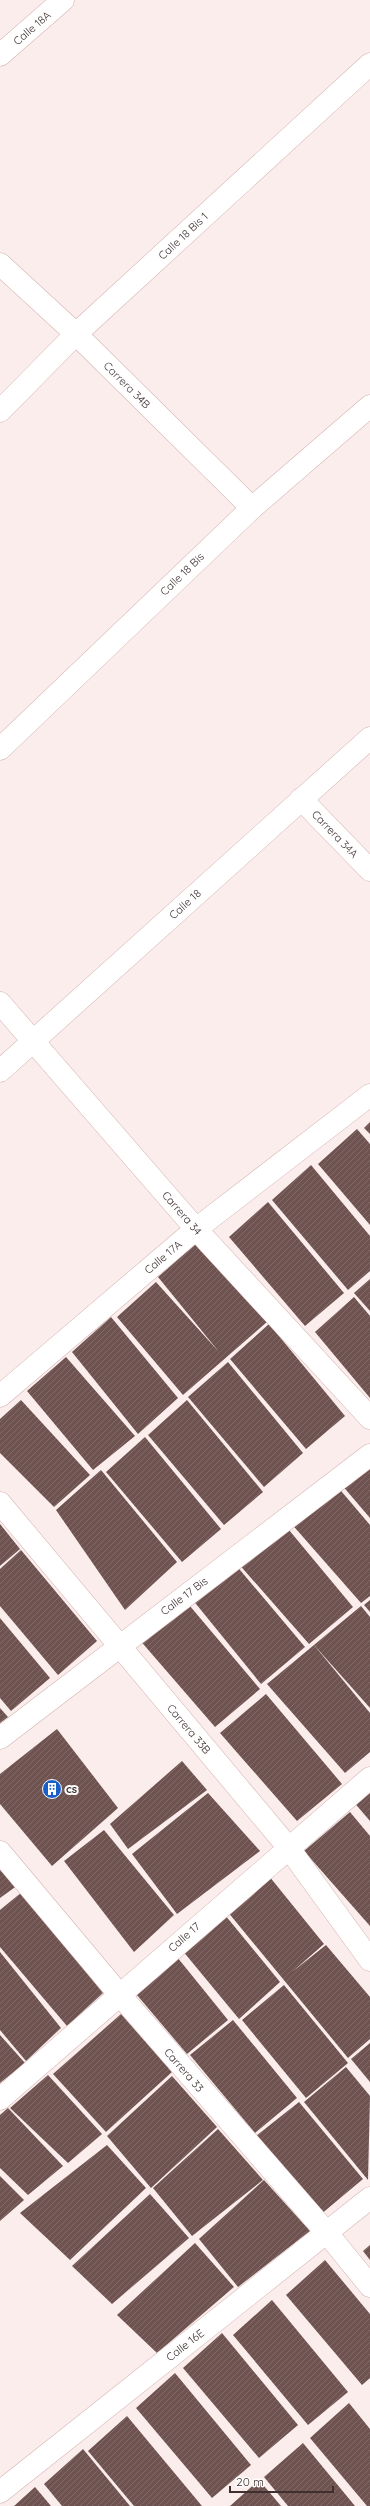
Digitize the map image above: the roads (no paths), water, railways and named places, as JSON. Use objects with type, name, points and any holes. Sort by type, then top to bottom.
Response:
[{"type":"street","name":"Calle 18A","points":[[0,55],[63,0]]},
{"type":"street","name":"Calle 18 Bis 1","points":[[0,411],[76,334],[370,64]]},
{"type":"street","name":"Carrera 34B","points":[[0,264],[76,334],[252,508]]},
{"type":"street","name":"Calle 18 Bis","points":[[0,749],[252,508],[370,406]]},
{"type":"street","name":"Calle 18","points":[[0,1071],[370,738]]},
{"type":"street","name":"Carrera 34A","points":[[301,799],[370,870]]},
{"type":"street","name":"Carrera 34","points":[[0,1003],[196,1229],[370,1418]]},
{"type":"street","name":"Calle 17A","points":[[0,1396],[196,1229],[370,1095]]},
{"type":"street","name":"Calle 17 Bis","points":[[0,1738],[119,1645],[370,1455]]},
{"type":"street","name":"Carrera 33B","points":[[0,1503],[288,1847],[370,1960]]},
{"type":"street","name":"Calle 17","points":[[0,2099],[118,1994],[370,1778]]},
{"type":"street","name":"Carrera 33","points":[[0,1852],[118,1994],[327,2233],[370,2286]]},
{"type":"street","name":"Calle 16E","points":[[0,2492],[370,2198]]},
{"type":"place","name":"cs","points":[[52,1789]]}]
